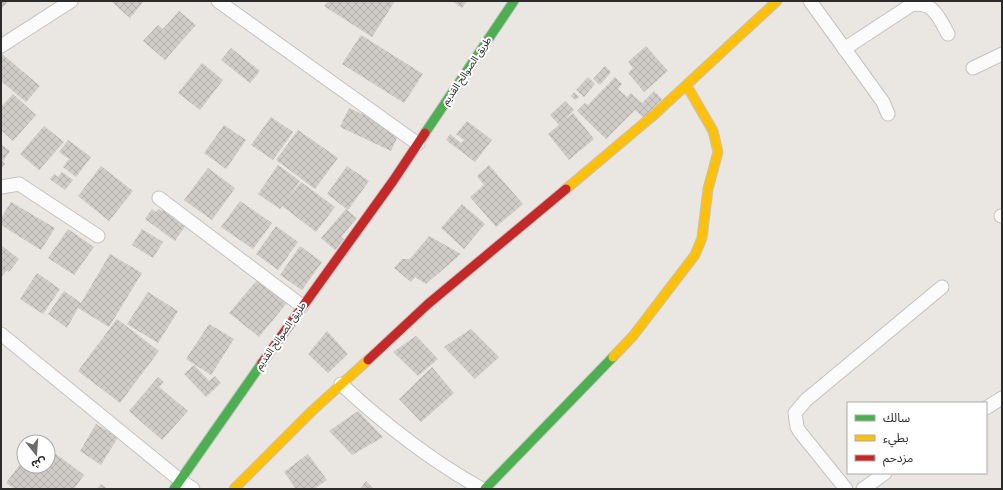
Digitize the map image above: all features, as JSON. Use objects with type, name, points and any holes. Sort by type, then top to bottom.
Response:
[{"type":"street","points":[[1,46],[71,1]]},
{"type":"street","points":[[218,1],[418,144]]},
{"type":"street","name":"طريق الصوالح القديم","points":[[177,485],[302,306],[368,217],[514,1]]},
{"type":"street","points":[[234,489],[341,384],[428,304],[687,86],[777,1]]},
{"type":"street","points":[[810,1],[883,102],[888,114]]},
{"type":"street","points":[[844,49],[911,5],[918,2],[925,2],[931,6],[948,34]]},
{"type":"street","points":[[973,68],[1002,54]]},
{"type":"street","points":[[486,489],[633,336],[695,255],[702,238],[708,189],[718,152],[713,131],[687,86]]},
{"type":"street","points":[[1,187],[19,184],[98,236]]},
{"type":"street","points":[[159,198],[302,306]]},
{"type":"street","points":[[846,489],[800,432],[794,419],[794,413],[806,400],[942,286]]},
{"type":"street","points":[[1,334],[177,485],[193,489]]},
{"type":"street","points":[[341,384],[375,416],[415,446],[454,474],[482,489]]},
{"type":"street","points":[[987,407],[1002,398]]},
{"type":"street","points":[[863,489],[884,474]]},
{"type":"building","points":[[1,1],[9,1],[1,9]]},
{"type":"building","points":[[144,1],[130,18],[112,2]]},
{"type":"building","points":[[328,1],[395,1],[372,37],[324,6]]},
{"type":"building","points":[[452,1],[467,1],[462,8]]},
{"type":"building","points":[[179,11],[196,25],[165,60],[143,41],[158,25],[163,29]]},
{"type":"building","points":[[361,35],[423,74],[404,103],[342,64]]},
{"type":"building","points":[[646,46],[668,71],[644,92],[628,73],[633,68],[628,62]]},
{"type":"building","points":[[231,48],[260,71],[250,83],[221,60]]},
{"type":"building","points":[[1,53],[40,86],[26,102],[1,81]]},
{"type":"building","points":[[202,63],[223,80],[200,110],[178,93]]},
{"type":"building","points":[[605,66],[611,72],[600,85],[593,79]]},
{"type":"building","points":[[588,77],[595,84],[584,97],[576,90]]},
{"type":"building","points":[[615,77],[622,84],[618,89],[627,97],[631,93],[642,103],[654,91],[662,99],[644,118],[635,110],[606,139],[577,111],[585,103],[588,105]]},
{"type":"building","points":[[574,92],[579,97],[575,100],[571,96]]},
{"type":"building","points":[[13,94],[36,115],[13,141],[1,130],[1,107]]},
{"type":"building","points":[[565,101],[574,110],[564,120],[573,113],[594,139],[569,160],[548,134],[559,125],[550,115]]},
{"type":"building","points":[[349,108],[400,131],[391,151],[340,127]]},
{"type":"building","points":[[271,117],[293,132],[273,160],[251,145]]},
{"type":"building","points":[[467,121],[492,140],[475,162],[446,140],[450,134],[461,143],[464,140],[456,134]]},
{"type":"building","points":[[224,125],[246,140],[226,169],[204,153]]},
{"type":"building","points":[[44,126],[64,142],[39,170],[20,154]]},
{"type":"building","points":[[298,130],[338,158],[315,189],[276,160]]},
{"type":"building","points":[[68,140],[91,157],[76,177],[63,167],[69,159],[59,152]]},
{"type":"building","points":[[1,144],[10,151],[3,161],[5,164],[1,169]]},
{"type":"building","points":[[278,165],[300,181],[288,198],[301,182],[335,207],[316,232],[282,206],[280,209],[258,194]]},
{"type":"building","points":[[489,165],[523,204],[496,227],[470,197],[484,185],[477,176]]},
{"type":"building","points":[[101,166],[133,191],[109,221],[78,196]]},
{"type":"building","points":[[347,166],[369,181],[348,210],[327,194]]},
{"type":"building","points":[[208,168],[235,188],[212,220],[184,200]]},
{"type":"building","points":[[62,172],[73,180],[65,190],[50,179],[54,174],[58,177]]},
{"type":"building","points":[[240,201],[272,223],[253,249],[221,227]]},
{"type":"building","points":[[11,202],[55,228],[41,250],[1,225],[1,218]]},
{"type":"building","points":[[462,204],[485,224],[464,249],[441,228]]},
{"type":"building","points":[[164,208],[186,225],[175,241],[145,219],[152,209],[156,212],[159,209],[163,211]]},
{"type":"building","points":[[346,209],[357,218],[341,237],[344,239],[335,250],[321,238]]},
{"type":"building","points":[[276,226],[298,242],[278,270],[256,254]]},
{"type":"building","points":[[68,229],[94,247],[74,275],[48,258]]},
{"type":"building","points":[[142,229],[163,242],[153,258],[132,245]]},
{"type":"building","points":[[429,236],[461,254],[426,284],[415,277],[411,282],[394,268],[402,259],[410,259]]},
{"type":"building","points":[[1,245],[19,259],[9,272],[7,270],[1,278]]},
{"type":"building","points":[[300,246],[322,262],[302,290],[280,275]]},
{"type":"building","points":[[110,254],[142,273],[109,327],[78,308],[67,328],[48,314],[64,291],[81,303]]},
{"type":"building","points":[[37,273],[60,289],[43,314],[20,299]]},
{"type":"building","points":[[258,279],[287,303],[259,337],[229,313]]},
{"type":"building","points":[[148,292],[178,311],[158,343],[127,324]]},
{"type":"building","points":[[117,319],[159,351],[120,403],[78,371]]},
{"type":"building","points":[[209,324],[234,339],[211,375],[186,359]]},
{"type":"building","points":[[471,329],[499,357],[475,379],[444,347]]},
{"type":"building","points":[[327,331],[348,354],[328,373],[308,354]]},
{"type":"building","points":[[416,336],[438,359],[418,376],[393,352]]},
{"type":"building","points":[[194,365],[209,381],[215,376],[221,383],[206,397],[184,374]]},
{"type":"building","points":[[432,367],[454,393],[421,422],[399,399]]},
{"type":"building","points":[[158,377],[164,382],[159,387],[188,411],[162,440],[129,411]]},
{"type":"building","points":[[358,411],[383,437],[352,455],[329,431]]},
{"type":"building","points":[[96,424],[118,437],[101,465],[80,451]]},
{"type":"building","points":[[56,454],[84,475],[74,489],[15,489],[6,483],[16,470],[16,474],[56,474]]},
{"type":"building","points":[[308,454],[327,480],[314,489],[296,489],[284,472]]},
{"type":"building","points":[[366,481],[374,489],[360,489]]},
{"type":"building","points":[[101,484],[108,489],[97,489]]},
{"type":"traffic: fast","points":[[425,133],[514,1]]},
{"type":"traffic: fast","points":[[485,489],[613,357]]},
{"type":"traffic: fast","points":[[174,489],[262,363]]},
{"type":"traffic: slow","points":[[566,189],[655,114],[777,1]]},
{"type":"traffic: slow","points":[[613,357],[633,336],[695,255],[702,238],[708,189],[718,152],[713,131],[687,86]]},
{"type":"traffic: slow","points":[[234,489],[312,411],[368,360]]},
{"type":"traffic: jam","points":[[262,363],[393,181],[425,133]]},
{"type":"traffic: jam","points":[[368,360],[428,304],[566,189]]}]
